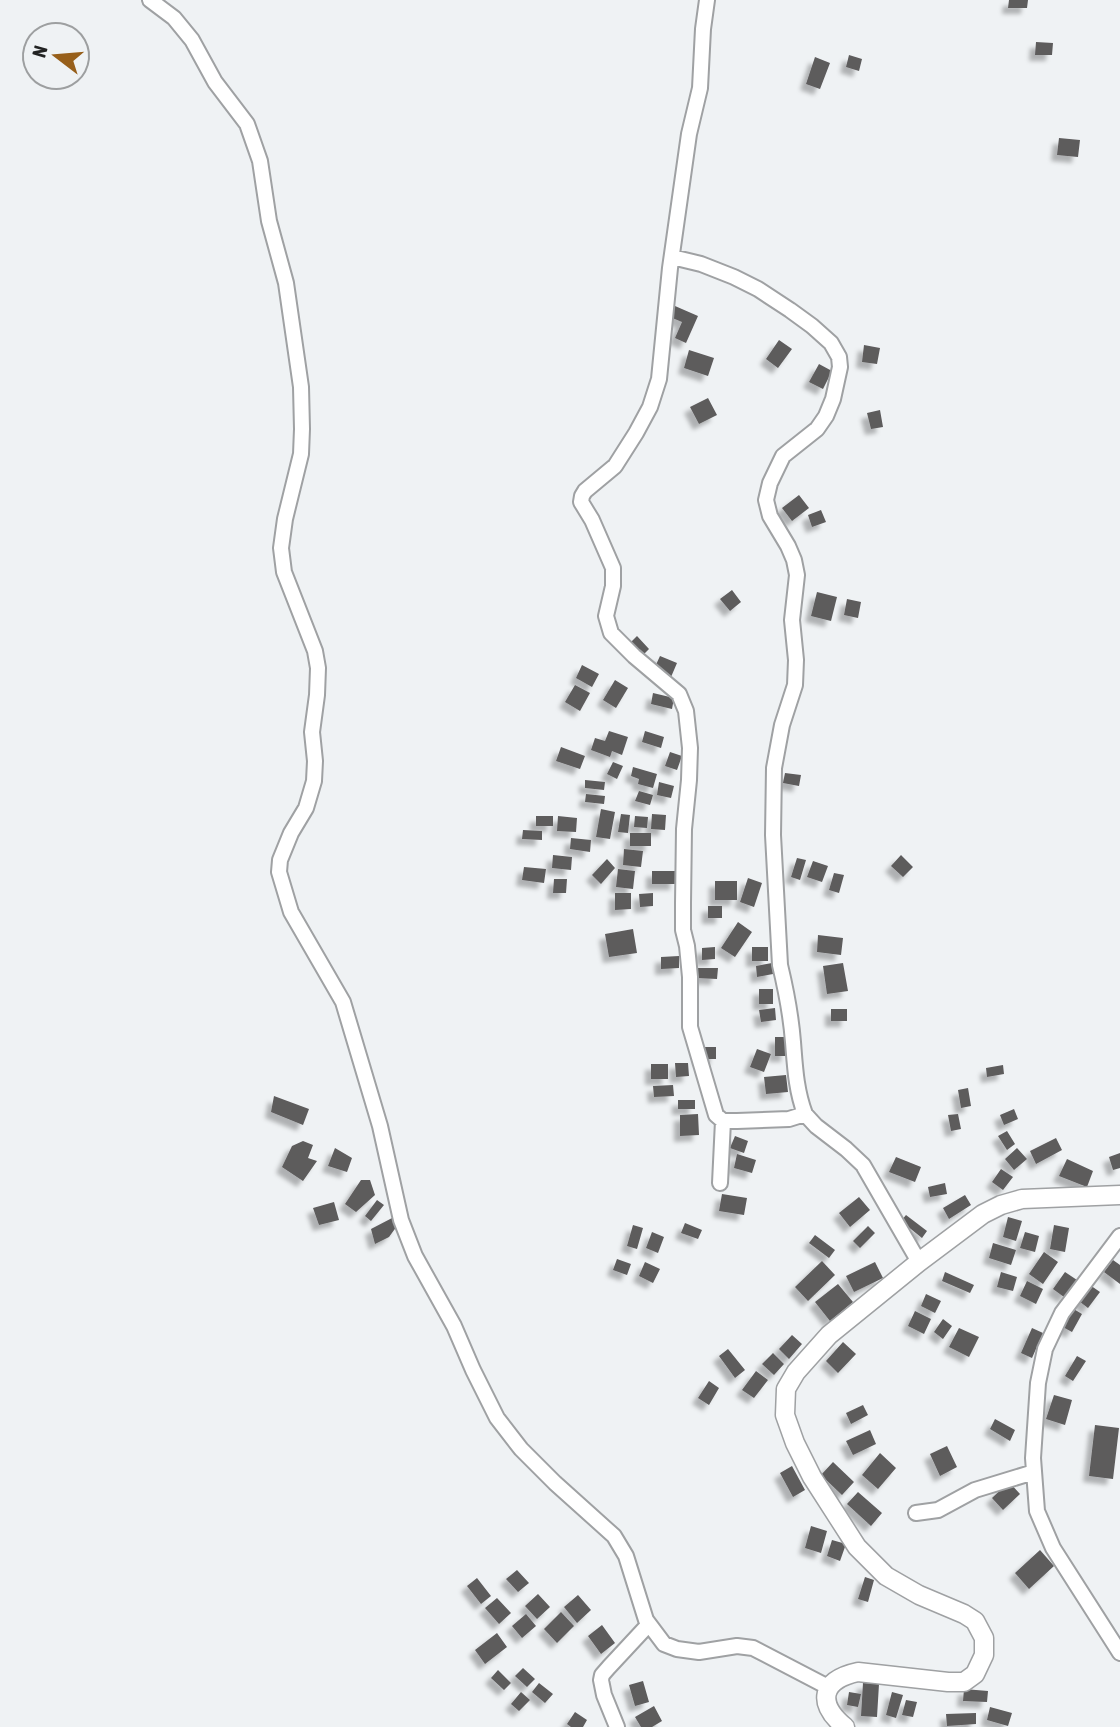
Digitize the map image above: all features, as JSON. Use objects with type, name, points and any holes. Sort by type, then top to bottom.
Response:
[{"type":"street","points":[[150,0],[174,18],[192,40],[215,82],[247,124],[260,161],[269,221],[286,283],[301,387],[302,429],[300,454],[281,548],[284,572],[315,650],[318,668],[312,732],[314,780],[306,808],[291,833],[280,860],[279,872],[291,912],[343,1002],[380,1126],[401,1220],[415,1256],[454,1326],[497,1418],[521,1449],[614,1536],[626,1556],[646,1620],[664,1644],[699,1652],[737,1646],[754,1648],[828,1687]]},
{"type":"street","points":[[707,0],[700,88],[689,134],[659,379],[650,407],[636,433],[615,466],[585,491],[581,502],[613,568],[613,586],[606,616],[611,633],[679,695],[686,711],[690,748],[684,829],[683,930],[690,977],[690,1027],[716,1115],[723,1121],[789,1119],[805,1114]]},
{"type":"street","points":[[672,257],[701,264],[758,289],[812,326],[831,343],[839,357],[838,377],[826,415],[817,429],[783,456],[770,483],[766,500],[770,516],[794,560],[797,575],[792,620],[796,660],[795,685],[782,725],[774,768],[773,835],[780,964],[793,1039],[796,1086],[805,1114],[863,1165],[919,1262]]},
{"type":"street","points":[[720,1183],[723,1121]]},
{"type":"street","points":[[845,1727],[831,1712],[826,1700],[828,1687],[845,1675],[858,1672],[964,1682],[975,1674],[984,1656],[984,1638],[975,1621],[886,1576],[858,1547],[812,1477],[795,1443],[785,1415],[786,1389],[796,1372],[829,1335],[983,1214],[1022,1199],[1120,1195]]},
{"type":"street","points":[[1120,1236],[1062,1313],[1045,1349],[1035,1408],[1033,1458],[1037,1511],[1053,1548],[1120,1653]]},
{"type":"street","points":[[916,1513],[938,1510],[975,1490],[1034,1472]]},
{"type":"street","points":[[617,1727],[601,1680],[609,1667],[649,1624]]},
{"type":"building","points":[[1009,0],[1028,0],[1027,8],[1008,8]]},
{"type":"building","points":[[1036,42],[1053,43],[1052,55],[1035,55]]},
{"type":"building","points":[[849,55],[862,59],[859,71],[846,67]]},
{"type":"building","points":[[815,57],[830,63],[820,89],[806,84]]},
{"type":"building","points":[[1059,138],[1080,140],[1078,157],[1057,155]]},
{"type":"building","points":[[675,306],[698,316],[686,343],[675,338],[682,322],[670,317]]},
{"type":"building","points":[[779,340],[792,349],[778,368],[766,359]]},
{"type":"building","points":[[864,345],[880,348],[877,364],[862,362]]},
{"type":"building","points":[[689,350],[714,358],[708,376],[684,368]]},
{"type":"building","points":[[819,364],[832,371],[823,389],[809,382]]},
{"type":"building","points":[[708,398],[717,415],[699,424],[690,407]]},
{"type":"building","points":[[880,410],[883,427],[871,429],[867,413]]},
{"type":"building","points":[[799,495],[809,508],[792,521],[782,508]]},
{"type":"building","points":[[821,510],[826,522],[812,527],[808,515]]},
{"type":"building","points":[[732,590],[741,602],[730,611],[720,599]]},
{"type":"building","points":[[817,592],[837,597],[831,621],[811,616]]},
{"type":"building","points":[[847,599],[861,602],[858,618],[844,615]]},
{"type":"building","points":[[637,636],[649,649],[642,656],[629,644]]},
{"type":"building","points":[[660,656],[677,663],[671,677],[654,669]]},
{"type":"building","points":[[582,665],[599,674],[592,687],[576,678]]},
{"type":"building","points":[[615,680],[628,688],[616,708],[603,700]]},
{"type":"building","points":[[575,685],[590,693],[580,711],[565,702]]},
{"type":"building","points":[[653,693],[674,698],[672,709],[651,704]]},
{"type":"building","points":[[609,731],[628,737],[622,755],[612,751],[610,757],[591,750],[595,738],[605,741]]},
{"type":"building","points":[[645,731],[664,737],[661,748],[642,742]]},
{"type":"building","points":[[561,747],[585,756],[580,769],[556,761]]},
{"type":"building","points":[[670,752],[682,756],[677,770],[665,766]]},
{"type":"building","points":[[613,762],[623,766],[617,779],[607,774]]},
{"type":"building","points":[[633,767],[657,774],[653,788],[638,784],[639,779],[631,776]]},
{"type":"building","points":[[785,773],[801,775],[799,786],[783,783]]},
{"type":"building","points":[[585,780],[605,782],[604,790],[585,788]]},
{"type":"building","points":[[659,782],[674,786],[671,798],[657,795]]},
{"type":"building","points":[[639,791],[653,795],[650,805],[635,801]]},
{"type":"building","points":[[586,794],[605,796],[604,804],[585,802]]},
{"type":"building","points":[[601,809],[615,812],[610,839],[596,837]]},
{"type":"building","points":[[621,814],[630,815],[628,833],[618,832]]},
{"type":"building","points":[[652,814],[666,815],[665,830],[651,829]]},
{"type":"building","points":[[536,816],[553,816],[553,826],[536,826]]},
{"type":"building","points":[[558,816],[577,818],[576,832],[557,831]]},
{"type":"building","points":[[635,816],[648,817],[647,828],[634,827]]},
{"type":"building","points":[[523,830],[542,831],[542,840],[522,839]]},
{"type":"building","points":[[630,833],[651,833],[651,846],[630,846]]},
{"type":"building","points":[[571,838],[591,840],[590,852],[570,849]]},
{"type":"building","points":[[624,849],[643,851],[641,867],[623,865]]},
{"type":"building","points":[[553,855],[572,857],[571,870],[552,868]]},
{"type":"building","points":[[901,855],[913,867],[903,877],[891,866]]},
{"type":"building","points":[[797,858],[806,860],[800,880],[791,877]]},
{"type":"building","points":[[607,859],[615,868],[601,884],[592,875]]},
{"type":"building","points":[[813,861],[828,866],[822,882],[807,877]]},
{"type":"building","points":[[524,867],[546,869],[544,883],[522,880]]},
{"type":"building","points":[[618,869],[635,871],[633,889],[616,887]]},
{"type":"building","points":[[652,871],[676,871],[676,884],[652,884]]},
{"type":"building","points":[[834,873],[844,875],[839,893],[829,890]]},
{"type":"building","points":[[748,878],[762,883],[754,907],[740,902]]},
{"type":"building","points":[[554,879],[567,879],[566,893],[553,893]]},
{"type":"building","points":[[715,881],[737,881],[737,900],[715,900]]},
{"type":"building","points":[[615,893],[631,893],[631,909],[615,910]]},
{"type":"building","points":[[653,893],[653,906],[640,907],[639,894]]},
{"type":"building","points":[[708,906],[722,906],[722,918],[708,918]]},
{"type":"building","points":[[738,922],[752,932],[735,957],[721,948]]},
{"type":"building","points":[[633,929],[637,953],[609,957],[605,934]]},
{"type":"building","points":[[818,935],[843,938],[841,955],[817,952]]},
{"type":"building","points":[[715,947],[715,959],[702,960],[702,948]]},
{"type":"building","points":[[752,947],[768,947],[768,961],[752,961]]},
{"type":"building","points":[[679,956],[679,968],[661,969],[661,957]]},
{"type":"building","points":[[772,963],[773,974],[757,977],[756,966]]},
{"type":"building","points":[[843,963],[848,991],[827,994],[823,966]]},
{"type":"building","points":[[697,968],[718,968],[717,979],[697,978]]},
{"type":"building","points":[[759,989],[773,989],[773,1004],[759,1004]]},
{"type":"building","points":[[775,1008],[776,1020],[761,1022],[759,1010]]},
{"type":"building","points":[[831,1009],[847,1009],[847,1021],[831,1021]]},
{"type":"building","points":[[775,1037],[787,1037],[787,1056],[775,1056]]},
{"type":"building","points":[[700,1047],[716,1047],[716,1059],[699,1059]]},
{"type":"building","points":[[757,1049],[771,1054],[764,1072],[750,1067]]},
{"type":"building","points":[[675,1063],[688,1063],[689,1076],[676,1077]]},
{"type":"building","points":[[651,1064],[668,1064],[668,1079],[651,1079]]},
{"type":"building","points":[[1003,1065],[1004,1074],[987,1077],[986,1068]]},
{"type":"building","points":[[786,1075],[788,1092],[766,1094],[764,1077]]},
{"type":"building","points":[[673,1085],[674,1096],[654,1097],[653,1086]]},
{"type":"building","points":[[968,1088],[971,1106],[961,1108],[958,1090]]},
{"type":"building","points":[[274,1096],[309,1109],[303,1125],[271,1112]]},
{"type":"building","points":[[678,1100],[695,1100],[695,1109],[678,1109]]},
{"type":"building","points":[[1014,1109],[1018,1119],[1004,1125],[1000,1115]]},
{"type":"building","points":[[698,1114],[699,1135],[680,1136],[680,1115]]},
{"type":"building","points":[[958,1114],[961,1129],[951,1131],[948,1115]]},
{"type":"building","points":[[1007,1131],[1015,1144],[1007,1150],[998,1136]]},
{"type":"building","points":[[735,1136],[748,1141],[744,1153],[730,1148]]},
{"type":"building","points":[[1056,1138],[1062,1150],[1036,1164],[1030,1151]]},
{"type":"building","points":[[303,1141],[313,1145],[308,1158],[317,1161],[303,1181],[282,1167],[292,1146]]},
{"type":"building","points":[[335,1148],[352,1158],[347,1172],[328,1166]]},
{"type":"building","points":[[1017,1148],[1027,1159],[1014,1170],[1005,1159]]},
{"type":"building","points":[[1120,1153],[1120,1168],[1113,1170],[1109,1157]]},
{"type":"building","points":[[737,1154],[756,1160],[752,1173],[734,1168]]},
{"type":"building","points":[[896,1157],[921,1167],[915,1182],[889,1172]]},
{"type":"building","points":[[1067,1159],[1093,1171],[1087,1187],[1059,1176]]},
{"type":"building","points":[[1001,1169],[1013,1177],[1003,1190],[992,1182]]},
{"type":"building","points":[[361,1180],[370,1180],[375,1195],[356,1212],[345,1204]]},
{"type":"building","points":[[945,1183],[947,1194],[930,1197],[928,1187]]},
{"type":"building","points":[[722,1194],[747,1198],[744,1215],[719,1211]]},
{"type":"building","points":[[965,1195],[971,1205],[949,1219],[943,1208]]},
{"type":"building","points":[[859,1197],[870,1210],[850,1227],[839,1213]]},
{"type":"building","points":[[377,1200],[384,1205],[371,1221],[365,1216]]},
{"type":"building","points":[[334,1202],[339,1220],[319,1225],[313,1208]]},
{"type":"building","points":[[906,1215],[927,1231],[922,1238],[901,1221]]},
{"type":"building","points":[[394,1217],[397,1226],[389,1237],[375,1244],[371,1229]]},
{"type":"building","points":[[1008,1217],[1022,1221],[1016,1241],[1003,1237]]},
{"type":"building","points":[[685,1223],[702,1230],[698,1239],[681,1233]]},
{"type":"building","points":[[633,1225],[643,1228],[637,1249],[627,1246]]},
{"type":"building","points":[[1054,1225],[1069,1228],[1065,1252],[1050,1249]]},
{"type":"building","points":[[868,1226],[875,1233],[860,1248],[853,1241]]},
{"type":"building","points":[[652,1232],[664,1237],[658,1253],[646,1248]]},
{"type":"building","points":[[1025,1232],[1039,1236],[1035,1252],[1020,1248]]},
{"type":"building","points":[[815,1235],[835,1250],[829,1258],[809,1243]]},
{"type":"building","points":[[993,1243],[1016,1250],[1011,1265],[989,1258]]},
{"type":"building","points":[[1044,1252],[1058,1262],[1043,1284],[1029,1274]]},
{"type":"building","points":[[617,1259],[631,1264],[627,1275],[613,1270]]},
{"type":"building","points":[[1113,1260],[1120,1265],[1120,1284],[1104,1272]]},
{"type":"building","points":[[822,1261],[835,1275],[808,1301],[795,1287]]},
{"type":"building","points":[[645,1262],[660,1269],[653,1283],[639,1276]]},
{"type":"building","points":[[875,1262],[883,1278],[854,1292],[846,1276]]},
{"type":"building","points":[[945,1272],[974,1285],[970,1293],[942,1281]]},
{"type":"building","points":[[1001,1272],[1017,1277],[1013,1291],[997,1287]]},
{"type":"building","points":[[1065,1272],[1077,1280],[1064,1297],[1053,1289]]},
{"type":"building","points":[[1027,1281],[1043,1289],[1036,1304],[1020,1296]]},
{"type":"building","points":[[1087,1283],[1100,1292],[1088,1308],[1075,1298]]},
{"type":"building","points":[[838,1284],[853,1302],[830,1321],[815,1302]]},
{"type":"building","points":[[926,1294],[941,1301],[935,1313],[921,1306]]},
{"type":"building","points":[[1072,1308],[1082,1314],[1072,1332],[1061,1326]]},
{"type":"building","points":[[915,1311],[931,1319],[924,1334],[908,1326]]},
{"type":"building","points":[[943,1319],[952,1326],[943,1339],[934,1332]]},
{"type":"building","points":[[959,1328],[979,1337],[969,1357],[949,1347]]},
{"type":"building","points":[[1032,1328],[1043,1333],[1032,1358],[1021,1353]]},
{"type":"building","points":[[792,1335],[802,1344],[789,1359],[779,1349]]},
{"type":"building","points":[[843,1342],[856,1354],[838,1373],[826,1361]]},
{"type":"building","points":[[728,1349],[745,1370],[735,1378],[719,1356]]},
{"type":"building","points":[[773,1353],[784,1364],[774,1375],[762,1364]]},
{"type":"building","points":[[1077,1356],[1086,1361],[1073,1381],[1065,1376]]},
{"type":"building","points":[[756,1371],[768,1380],[754,1398],[742,1390]]},
{"type":"building","points":[[709,1381],[719,1388],[709,1405],[698,1398]]},
{"type":"building","points":[[1054,1395],[1072,1400],[1065,1425],[1046,1419]]},
{"type":"building","points":[[863,1405],[868,1415],[851,1424],[846,1413]]},
{"type":"building","points":[[995,1419],[1015,1430],[1010,1441],[990,1429]]},
{"type":"building","points":[[1095,1425],[1119,1428],[1113,1479],[1089,1476]]},
{"type":"building","points":[[870,1430],[876,1444],[853,1455],[846,1441]]},
{"type":"building","points":[[947,1446],[957,1467],[940,1476],[930,1454]]},
{"type":"building","points":[[880,1453],[896,1468],[878,1489],[862,1475]]},
{"type":"building","points":[[833,1462],[854,1482],[842,1495],[821,1475]]},
{"type":"building","points":[[792,1466],[805,1490],[793,1497],[780,1473]]},
{"type":"building","points":[[1009,1482],[1020,1494],[1003,1510],[992,1498]]},
{"type":"building","points":[[858,1492],[882,1513],[871,1526],[847,1504]]},
{"type":"building","points":[[811,1526],[827,1531],[821,1553],[805,1548]]},
{"type":"building","points":[[832,1540],[846,1544],[840,1561],[827,1556]]},
{"type":"building","points":[[1040,1550],[1054,1566],[1029,1589],[1015,1573]]},
{"type":"building","points":[[517,1570],[529,1583],[518,1592],[506,1579]]},
{"type":"building","points":[[865,1577],[874,1580],[868,1602],[858,1599]]},
{"type":"building","points":[[477,1578],[491,1596],[481,1604],[467,1586]]},
{"type":"building","points":[[538,1594],[550,1607],[537,1619],[525,1606]]},
{"type":"building","points":[[578,1595],[591,1610],[577,1623],[564,1607]]},
{"type":"building","points":[[497,1598],[511,1613],[499,1624],[485,1608]]},
{"type":"building","points":[[561,1612],[574,1626],[557,1643],[544,1629]]},
{"type":"building","points":[[526,1614],[536,1626],[522,1638],[512,1626]]},
{"type":"building","points":[[602,1625],[615,1643],[601,1654],[588,1636]]},
{"type":"building","points":[[497,1633],[507,1647],[485,1664],[475,1650]]},
{"type":"building","points":[[523,1668],[535,1679],[527,1687],[515,1676]]},
{"type":"building","points":[[498,1670],[511,1683],[504,1690],[491,1678]]},
{"type":"building","points":[[643,1681],[649,1702],[635,1706],[629,1685]]},
{"type":"building","points":[[539,1683],[553,1694],[545,1703],[532,1692]]},
{"type":"building","points":[[863,1683],[879,1684],[877,1717],[861,1716]]},
{"type":"building","points":[[964,1689],[988,1691],[987,1702],[963,1701]]},
{"type":"building","points":[[521,1692],[530,1700],[519,1711],[511,1704]]},
{"type":"building","points":[[849,1692],[861,1694],[858,1707],[847,1705]]},
{"type":"building","points":[[892,1692],[903,1695],[896,1718],[886,1715]]},
{"type":"building","points":[[906,1700],[917,1702],[913,1717],[902,1715]]},
{"type":"building","points":[[654,1706],[662,1721],[652,1727],[641,1727],[635,1717]]},
{"type":"building","points":[[990,1707],[1012,1713],[1008,1726],[987,1720]]},
{"type":"building","points":[[575,1712],[587,1720],[583,1727],[571,1727],[567,1724]]},
{"type":"building","points":[[976,1713],[976,1724],[947,1726],[946,1714]]}]
